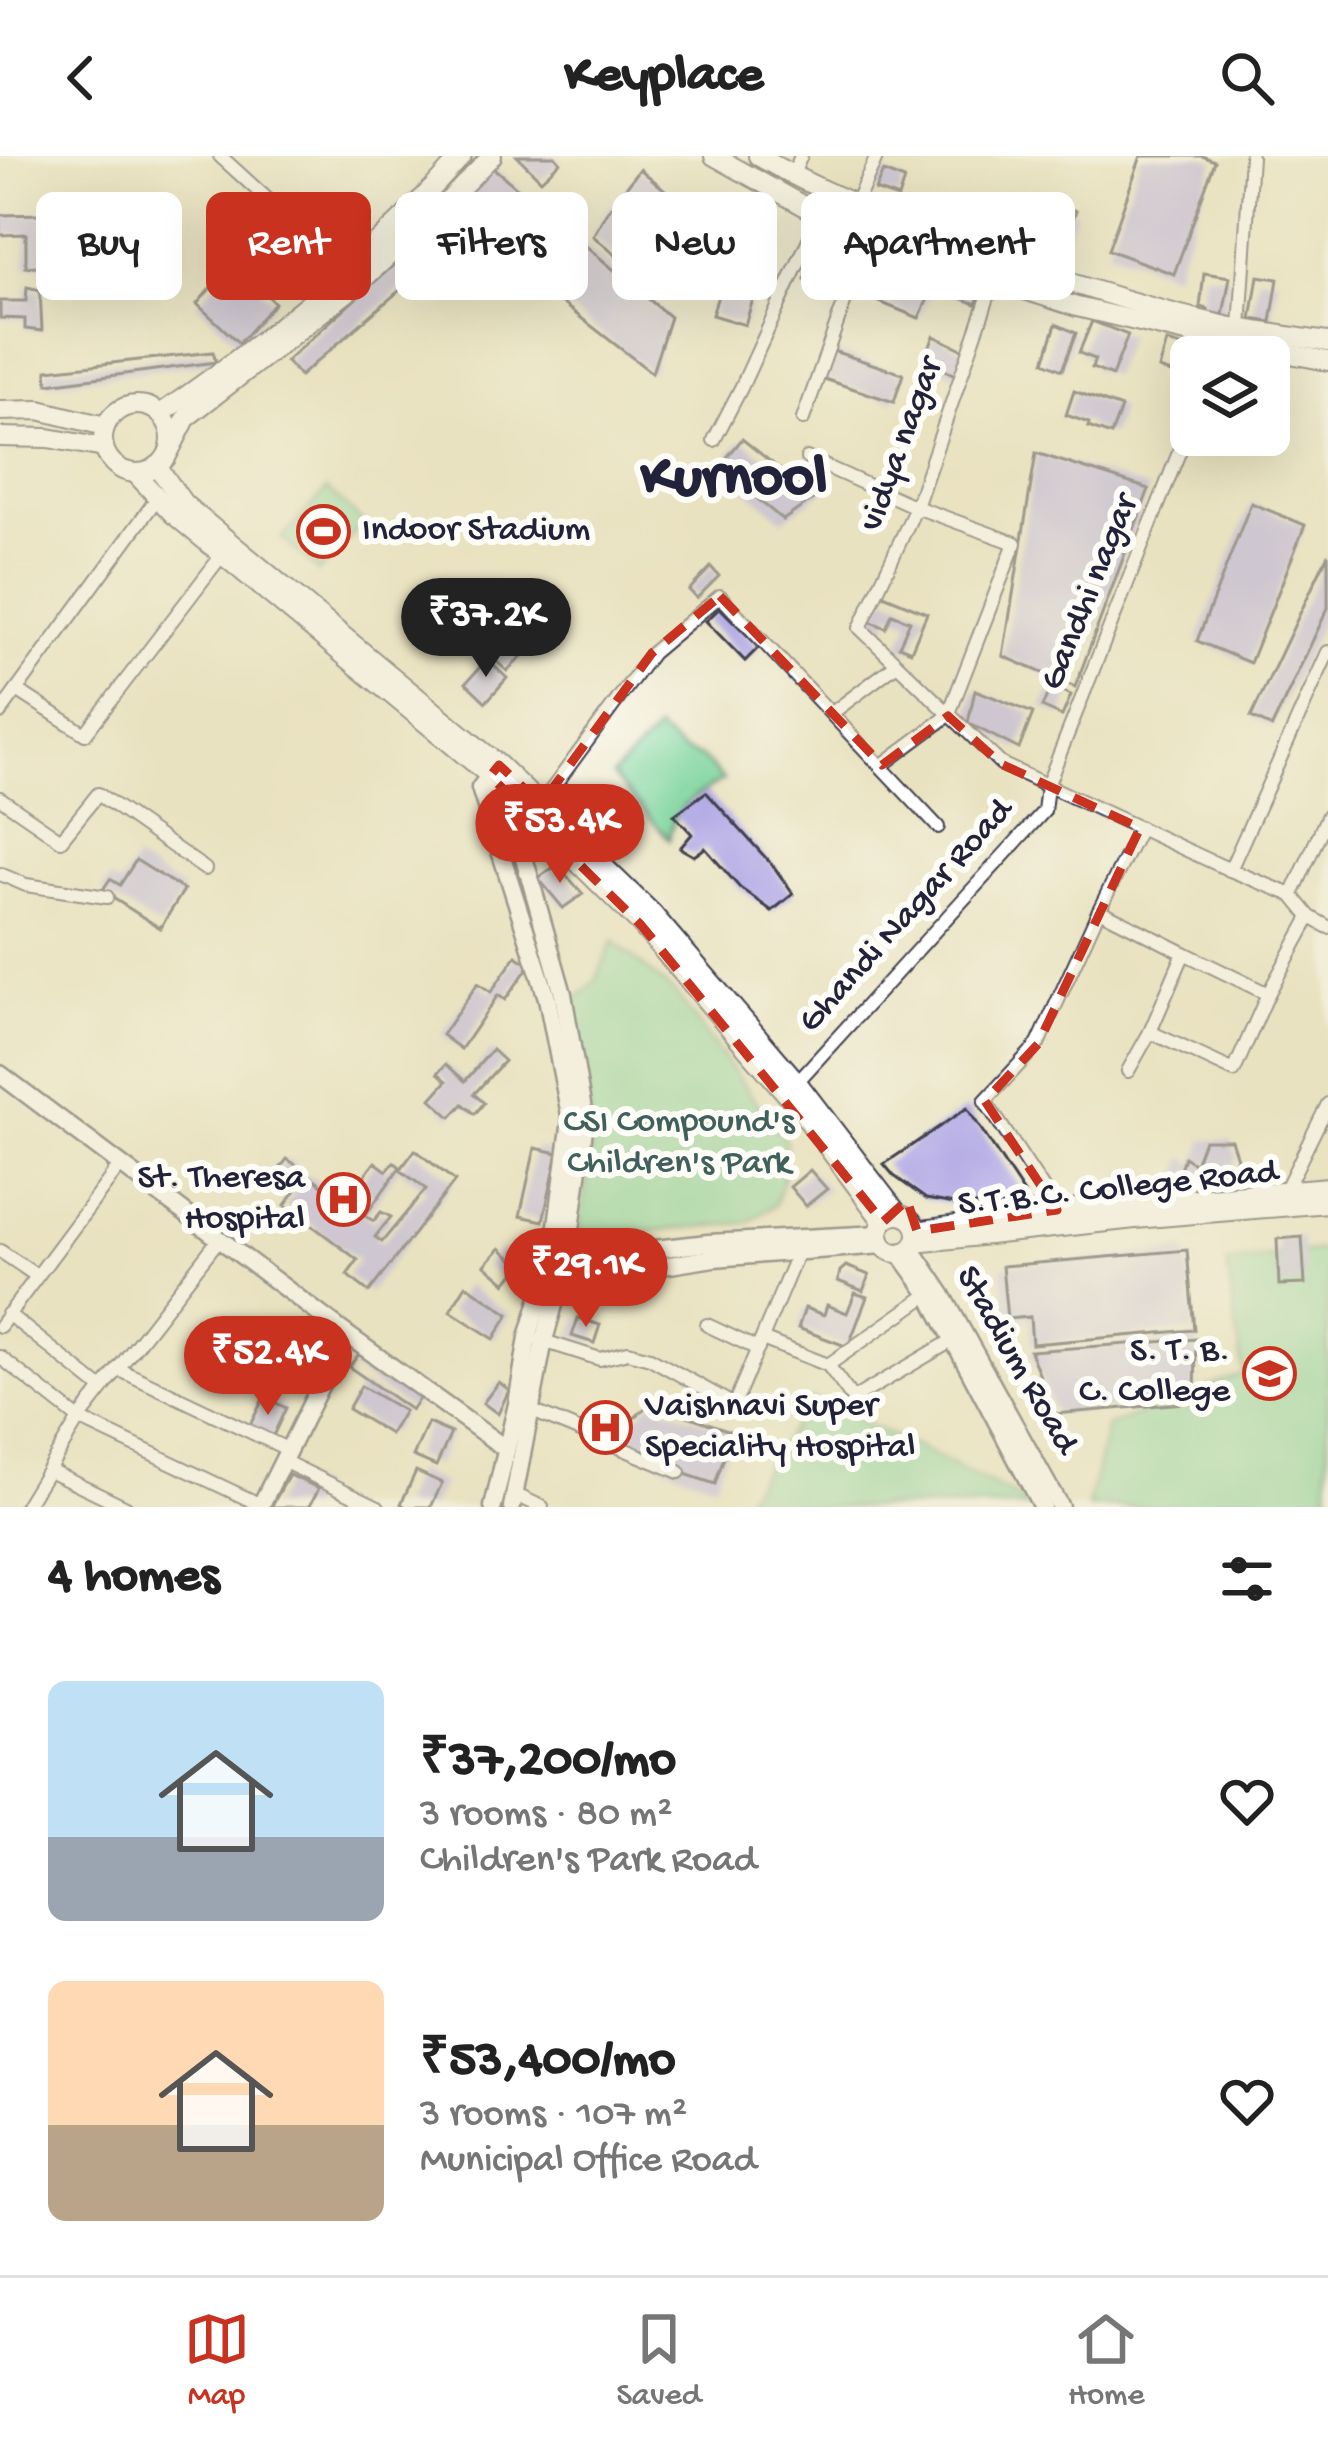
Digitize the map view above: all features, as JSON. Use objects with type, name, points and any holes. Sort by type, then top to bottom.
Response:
[{"type":"main road","points":[[371,246],[462,156]]},
{"type":"main road","points":[[135,473],[162,462],[187,417],[357,285],[492,156]]},
{"type":"main road","points":[[714,156],[801,204]]},
{"type":"main road","points":[[758,156],[827,192]]},
{"type":"main road","points":[[1075,284],[1240,328],[1328,342]]},
{"type":"main road","points":[[160,414],[216,376],[308,300]]},
{"type":"main road","points":[[1055,300],[1174,336]]},
{"type":"main road","points":[[1290,357],[1328,361]]},
{"type":"main road","points":[[898,1236],[797,1082],[652,913],[541,804],[494,770],[222,555],[173,514],[135,473],[115,466],[104,448],[105,426],[118,410],[151,408],[160,414],[171,435],[162,462],[184,503],[494,770],[641,925],[800,1110],[898,1236]]},
{"type":"main road","points":[[0,411],[39,410],[105,426]]},
{"type":"main road","points":[[0,437],[48,438],[104,448]]},
{"type":"main road","name":"S.T.B.C. College Road","points":[[898,1236],[1057,1210],[1328,1187]]},
{"type":"main road","name":"S.T.B.C. College Road","points":[[898,1236],[1328,1203]]},
{"type":"street","points":[[220,156],[259,192]]},
{"type":"street","points":[[792,176],[801,156]]},
{"type":"street","points":[[861,192],[877,156]]},
{"type":"street","points":[[1240,328],[1251,156]]},
{"type":"street","points":[[714,440],[801,257]]},
{"type":"street","points":[[803,419],[845,300]]},
{"type":"street","name":"vidya nagar","points":[[897,664],[860,628],[916,507],[987,300]]},
{"type":"street","name":"Gandhi nagar","points":[[1047,786],[1178,456]]},
{"type":"street","points":[[807,458],[916,507],[1015,543],[948,716],[882,764]]},
{"type":"street","points":[[0,713],[158,497]]},
{"type":"street","points":[[17,690],[85,734],[222,555]]},
{"type":"street","points":[[541,804],[652,653],[720,596],[938,826]]},
{"type":"street","points":[[1230,870],[1328,652]]},
{"type":"street","points":[[832,713],[897,664],[1001,764],[1292,896],[1310,917],[1328,927]]},
{"type":"street","points":[[494,770],[563,994],[586,1122],[560,1257],[536,1339],[513,1500],[542,1507]]},
{"type":"street","name":"Ghandi Nagar Road","points":[[797,1082],[1044,812],[1047,786]]},
{"type":"street","points":[[0,798],[61,840],[98,794],[206,869]]},
{"type":"street","points":[[1292,896],[1328,815]]},
{"type":"street","points":[[1057,1210],[985,1101],[1038,1044],[1140,828]]},
{"type":"street","points":[[0,874],[26,885],[107,897]]},
{"type":"street","points":[[1099,910],[1268,994]]},
{"type":"street","points":[[1150,1032],[1234,1071],[1310,917]]},
{"type":"street","points":[[1128,1071],[1184,953]]},
{"type":"street","points":[[0,1074],[506,1449]]},
{"type":"street","points":[[1285,1191],[1328,1104]]},
{"type":"street","points":[[102,1389],[4,1320],[122,1164]]},
{"type":"street","points":[[560,1257],[660,1257],[898,1236]]},
{"type":"street","name":"S.T.B.C. College Road","points":[[554,1279],[660,1257],[798,1252],[898,1236]]},
{"type":"street","name":"Stadium Road","points":[[898,1236],[1042,1507]]},
{"type":"street","name":"Stadium Road","points":[[898,1236],[942,1294],[1060,1507]]},
{"type":"street","points":[[25,1507],[79,1419],[220,1239]]},
{"type":"street","points":[[0,1251],[37,1276]]},
{"type":"street","points":[[536,1339],[600,1359],[628,1352],[650,1358],[734,1405],[798,1252]]},
{"type":"street","points":[[828,1365],[929,1294]]},
{"type":"street","points":[[707,1324],[828,1365],[853,1399],[953,1340]]},
{"type":"street","points":[[0,1357],[79,1419],[260,1506],[346,1334]]},
{"type":"street","points":[[118,1369],[378,1507]]},
{"type":"street","points":[[493,1507],[506,1449],[524,1407]]},
{"type":"street","points":[[524,1407],[679,1472]]},
{"type":"street","points":[[50,1471],[126,1507]]},
{"type":"highlighted area","points":[[720,596],[882,765],[948,716],[1001,764],[1140,828],[1038,1044],[985,1101],[1057,1210],[917,1231],[907,1200],[883,1222],[641,925],[490,776],[499,765],[541,804],[652,653]]},
{"type":"green space","name":"Indoor Stadium","points":[[327,489],[364,523],[319,572],[282,539]]},
{"type":"green space","points":[[657,730],[682,751],[701,757],[723,780],[681,809],[669,839],[612,776]]},
{"type":"green space","name":"CSI Compound's Children's Park","points":[[613,941],[676,994],[786,1142],[785,1173],[775,1205],[746,1223],[578,1237],[593,1131],[570,1005],[596,980]]},
{"type":"green space","name":"S. T. B. C. College","points":[[1328,1249],[1328,1507],[1088,1507],[1107,1426],[1243,1374],[1227,1263]]},
{"type":"green space","points":[[811,1399],[911,1444],[1024,1501],[1027,1507],[738,1507]]},
{"type":"building","points":[[517,156],[555,156],[560,162],[541,180]]},
{"type":"building","points":[[1141,156],[1202,156],[1215,161],[1174,274],[1108,250]]},
{"type":"building","points":[[491,166],[522,192],[466,192]]},
{"type":"building","points":[[640,169],[667,192],[622,192]]},
{"type":"building","points":[[883,172],[904,180],[900,192],[875,190]]},
{"type":"building","points":[[612,205],[612,252],[593,236]]},
{"type":"building","points":[[36,214],[36,266],[26,267],[26,234],[0,235],[0,215]]},
{"type":"building","points":[[588,248],[612,268],[612,300],[650,300],[670,317],[652,373],[558,300],[588,300]]},
{"type":"building","points":[[395,264],[395,294],[300,376],[286,361],[354,300],[371,300],[371,285]]},
{"type":"building","points":[[1204,273],[1230,277],[1223,315],[1200,307]]},
{"type":"building","points":[[1258,276],[1278,279],[1271,322],[1251,319]]},
{"type":"building","points":[[27,287],[36,289],[42,331],[25,329],[25,319],[0,318],[0,301],[26,301]]},
{"type":"building","points":[[206,294],[206,300],[275,303],[239,343],[197,304]]},
{"type":"building","points":[[717,300],[753,300],[745,325],[712,315]]},
{"type":"building","points":[[874,300],[927,300],[919,318]]},
{"type":"building","points":[[1092,321],[1128,335],[1112,376],[1092,368],[1095,359],[1079,353]]},
{"type":"building","points":[[1056,324],[1076,333],[1062,370],[1044,362]]},
{"type":"building","points":[[934,336],[966,351],[955,375],[924,360]]},
{"type":"building","points":[[1167,342],[1170,343],[1170,373],[1159,369]]},
{"type":"building","points":[[827,349],[903,374],[894,402],[818,377]]},
{"type":"building","points":[[213,352],[216,362],[48,384],[47,370]]},
{"type":"building","points":[[1074,391],[1121,408],[1111,435],[1066,415]]},
{"type":"building","points":[[742,439],[805,489],[820,476],[823,492],[783,520],[719,467]]},
{"type":"building","points":[[1036,453],[1149,489],[1075,687],[1003,656]]},
{"type":"building","points":[[1251,503],[1305,525],[1250,663],[1197,641]]},
{"type":"building","points":[[1328,554],[1328,608],[1272,727],[1251,717]]},
{"type":"building","points":[[711,567],[719,576],[697,598],[689,590]]},
{"type":"building","points":[[881,594],[927,613],[911,651],[899,646],[910,621],[892,614],[886,628],[869,621]]},
{"type":"building","points":[[720,608],[759,647],[745,661],[706,621]]},
{"type":"building","points":[[517,638],[528,650],[507,671],[495,660]]},
{"type":"building","points":[[487,659],[507,678],[486,702],[466,683]]},
{"type":"building","points":[[1051,686],[1071,695],[1062,716],[1042,707]]},
{"type":"building","points":[[975,690],[1033,713],[1019,749],[968,723]]},
{"type":"building","points":[[706,792],[793,894],[772,911],[740,888],[705,848],[694,856],[680,848],[692,834],[674,815]]},
{"type":"building","points":[[136,860],[184,890],[160,928],[102,891],[110,879],[120,885]]},
{"type":"building","points":[[557,865],[583,894],[563,908],[538,878]]},
{"type":"building","points":[[516,956],[530,965],[505,1000],[498,995],[461,1049],[442,1035],[478,983],[491,992]]},
{"type":"building","points":[[492,1050],[504,1061],[474,1094],[484,1103],[475,1114],[463,1104],[451,1117],[431,1099],[447,1081],[438,1073],[446,1064],[465,1081]]},
{"type":"building","points":[[967,1108],[1025,1195],[1005,1208],[998,1202],[966,1206],[926,1199],[884,1164]]},
{"type":"building","points":[[1204,1140],[1231,1140],[1237,1158],[1221,1189],[1186,1189],[1188,1183],[1177,1178],[1184,1157],[1195,1164]]},
{"type":"building","points":[[535,1148],[558,1153],[543,1221],[520,1216]]},
{"type":"building","points":[[415,1150],[455,1181],[369,1292],[347,1275],[358,1260],[285,1205],[308,1174],[358,1213],[372,1194],[358,1184],[375,1162],[387,1171],[394,1162],[400,1167],[365,1216],[374,1221],[381,1212],[391,1217],[375,1237],[382,1242],[426,1189],[400,1170]]},
{"type":"building","points":[[287,1159],[299,1167],[281,1191],[270,1182]]},
{"type":"building","points":[[810,1170],[827,1189],[806,1206],[790,1187]]},
{"type":"building","points":[[1302,1237],[1305,1284],[1279,1285],[1277,1239]]},
{"type":"building","points":[[500,1248],[520,1266],[506,1283],[485,1265]]},
{"type":"building","points":[[1187,1250],[1194,1330],[1032,1344],[1030,1317],[1007,1319],[1002,1266]]},
{"type":"building","points":[[846,1266],[869,1275],[863,1291],[838,1281]]},
{"type":"building","points":[[466,1285],[509,1314],[494,1339],[450,1311]]},
{"type":"building","points":[[855,1293],[867,1297],[848,1347],[798,1328],[805,1308],[824,1315],[827,1305],[847,1313]]},
{"type":"building","points":[[578,1318],[600,1325],[594,1343],[572,1336]]},
{"type":"building","points":[[1196,1339],[1195,1402],[1055,1414],[1030,1351]]},
{"type":"building","points":[[359,1354],[420,1397],[411,1410],[349,1367]]},
{"type":"building","points":[[499,1382],[509,1390],[498,1414],[483,1403]]},
{"type":"building","points":[[361,1386],[404,1411],[390,1434],[348,1409]]},
{"type":"building","points":[[264,1397],[286,1408],[272,1438],[249,1427]]},
{"type":"building","points":[[651,1403],[733,1432],[715,1484],[611,1439]]},
{"type":"building","points":[[604,1409],[620,1417],[609,1442],[593,1434]]},
{"type":"building","points":[[428,1423],[451,1433],[436,1466],[413,1456]]},
{"type":"building","points":[[416,1471],[442,1483],[431,1507],[401,1504]]},
{"type":"building","points":[[289,1475],[319,1488],[309,1507],[271,1507]]},
{"type":"place","name":"Indoor Stadium","points":[[323,531]]},
{"type":"place","name":"St. Theresa Hospital","points":[[344,1200]]},
{"type":"place","name":"S. T. B. C. College","points":[[1269,1373]]},
{"type":"place","name":"Vaishnavi Super Speciality Hospital","points":[[606,1428]]},
{"type":"district","name":"Kurnool","points":[[734,481]]}]
